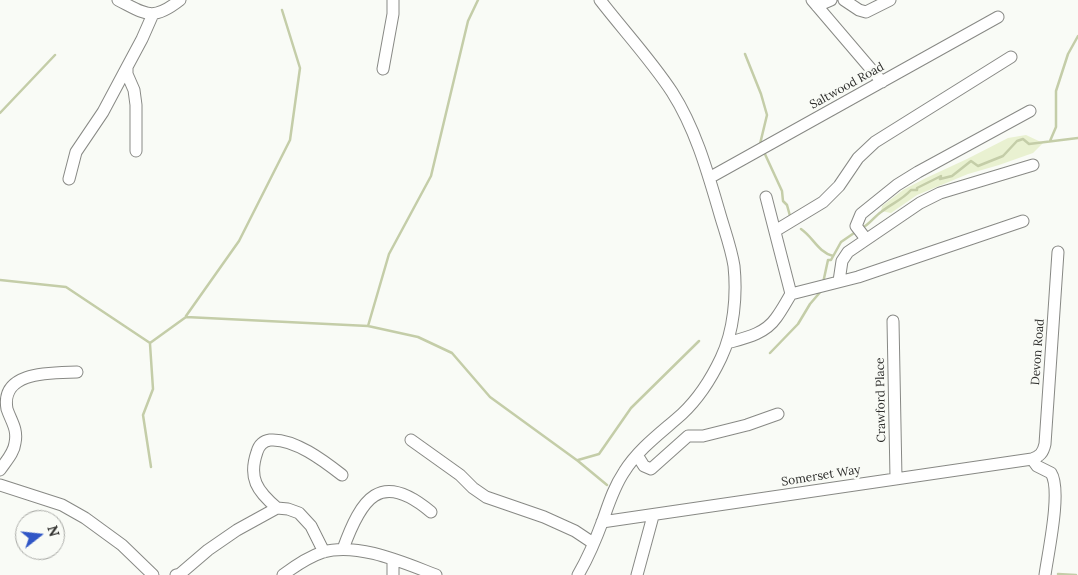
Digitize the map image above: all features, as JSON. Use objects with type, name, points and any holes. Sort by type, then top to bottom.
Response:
[{"type":"street","points":[[118,0],[146,14],[153,14],[170,8],[180,0]]},
{"type":"street","points":[[383,69],[393,14],[393,0]]},
{"type":"street","points":[[578,575],[602,522],[611,495],[623,472],[637,455],[684,412],[708,382],[722,358],[732,321],[735,296],[734,265],[709,178],[694,136],[672,92],[600,0]]},
{"type":"street","points":[[830,0],[815,3],[882,82]]},
{"type":"street","points":[[844,0],[859,10],[866,12],[890,0]]},
{"type":"street","points":[[69,179],[76,152],[103,112],[142,40],[153,14]]},
{"type":"street","name":"Saltwood Road","points":[[709,178],[998,17]]},
{"type":"street","points":[[775,231],[823,202],[839,186],[858,158],[874,142],[1011,57]]},
{"type":"street","points":[[127,67],[127,74],[134,90],[136,105],[136,152]]},
{"type":"street","points":[[861,233],[861,214],[897,185],[1030,111]]},
{"type":"street","points":[[839,281],[842,261],[861,233],[940,193],[1033,165]]},
{"type":"street","points":[[766,197],[791,294]]},
{"type":"street","points":[[727,343],[750,337],[765,329],[776,319],[791,294],[858,277],[1023,222]]},
{"type":"street","name":"Devon Road","points":[[1043,453],[1058,252]]},
{"type":"street","name":"Crawford Place","points":[[893,321],[896,478]]},
{"type":"street","points":[[0,470],[14,449],[16,440],[15,427],[7,409],[5,398],[13,383],[20,379],[40,374],[77,372]]},
{"type":"street","points":[[637,455],[644,466],[651,469],[688,436],[703,436],[747,426],[778,414]]},
{"type":"street","points":[[324,552],[311,526],[299,513],[277,508],[267,500],[254,480],[253,466],[258,447],[261,443],[269,440],[281,441],[306,450],[342,475]]},
{"type":"street","points":[[411,440],[460,475],[473,488],[486,497],[544,517],[575,531],[593,543]]},
{"type":"street","name":"Somerset Way","points":[[602,522],[1032,459],[1043,453]]},
{"type":"street","points":[[1032,459],[1037,466],[1051,473],[1055,485],[1056,502],[1045,575]]},
{"type":"street","points":[[0,485],[62,505],[85,518],[122,545],[153,575]]},
{"type":"street","points":[[343,549],[350,529],[358,515],[374,495],[380,492],[389,491],[405,494],[431,512]]},
{"type":"street","points":[[176,575],[180,574],[208,550],[237,530],[277,508]]},
{"type":"street","points":[[637,575],[653,516]]},
{"type":"street","points":[[283,575],[300,562],[324,552],[343,549],[361,551],[436,575]]},
{"type":"street","points":[[393,560],[394,575]]},
{"type":"green space","points":[[1026,135],[1043,143],[1033,153],[968,174],[917,195],[891,213],[881,211],[882,206],[903,190],[1008,138]]},
{"type":"waterway","points":[[368,326],[389,254],[431,176],[468,21],[478,0]]},
{"type":"waterway","points":[[186,316],[239,241],[290,140],[300,68],[282,10]]},
{"type":"waterway","points":[[1050,141],[1056,127],[1056,91],[1068,54],[1078,36]]},
{"type":"waterway","points":[[745,54],[767,115],[760,144]]},
{"type":"waterway","points":[[0,113],[55,55]]},
{"type":"waterway","points":[[862,228],[911,190],[917,190],[917,188],[941,176],[940,179],[952,176],[971,161],[978,166],[1003,156],[1017,141],[1023,139],[1029,144],[1078,138]]},
{"type":"waterway","points":[[764,152],[782,191],[783,201],[787,205],[790,216]]},
{"type":"waterway","points":[[801,229],[819,248],[833,256]]},
{"type":"waterway","points":[[823,283],[828,260],[831,260],[841,242],[857,231]]},
{"type":"waterway","points":[[0,280],[66,287],[150,343],[186,317],[368,326],[418,337],[452,353],[490,397],[578,461],[607,485]]},
{"type":"waterway","points":[[770,353],[798,324],[810,304],[822,290]]},
{"type":"waterway","points":[[578,460],[599,454],[631,408],[699,341]]},
{"type":"waterway","points":[[150,344],[153,389],[143,415],[151,467]]},
{"type":"waterway","points":[[1058,574],[1076,575]]}]
